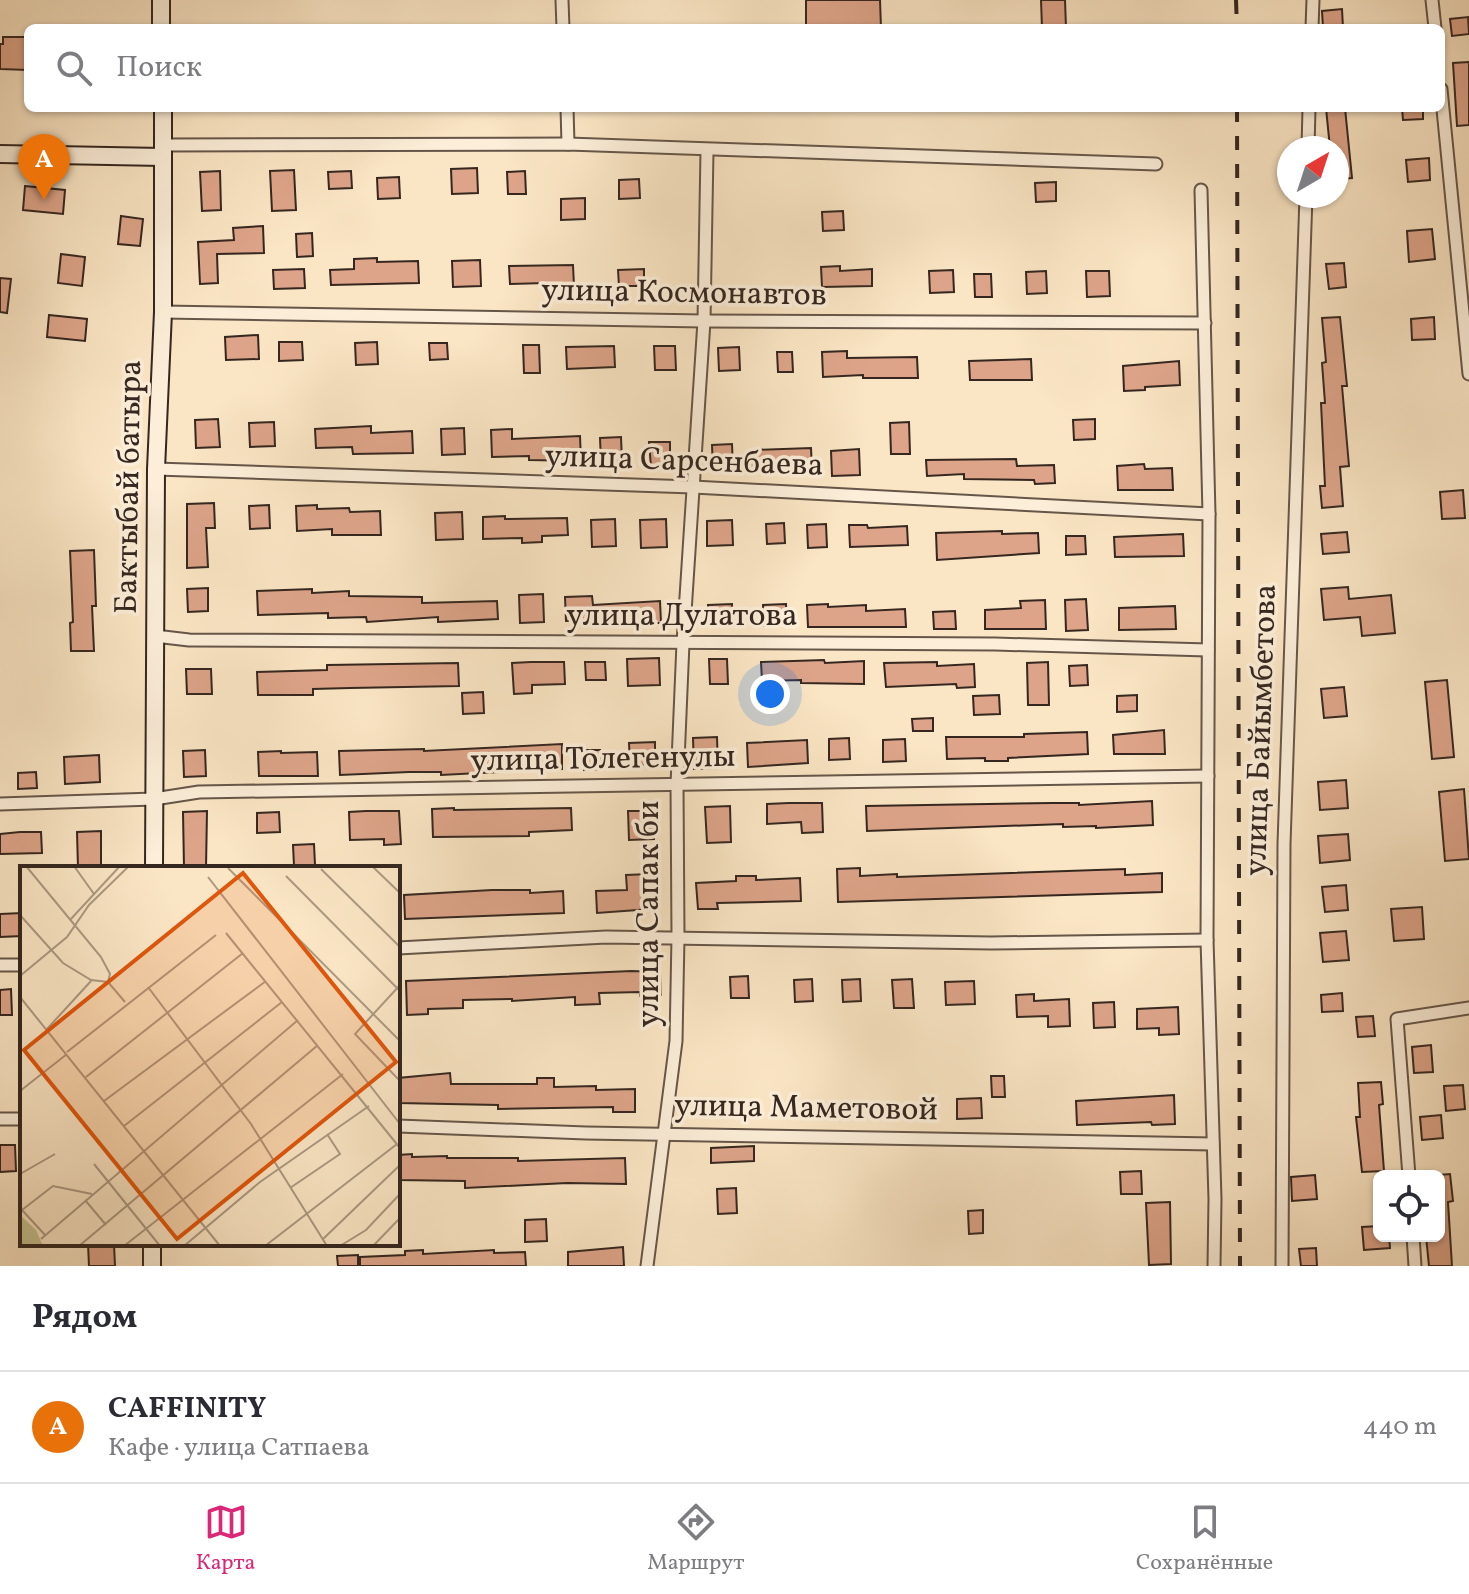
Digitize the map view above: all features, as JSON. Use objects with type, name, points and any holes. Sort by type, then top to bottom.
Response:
[{"type":"street","points":[[161,0],[161,24]]},
{"type":"street","points":[[562,0],[563,24]]},
{"type":"street","points":[[1312,24],[1313,0]]},
{"type":"street","points":[[1432,0],[1435,24]]},
{"type":"street","name":"Бактыбай батыра","points":[[154,866],[156,469],[163,312],[163,112]]},
{"type":"street","points":[[567,112],[568,144]]},
{"type":"street","points":[[1308,136],[1309,112]]},
{"type":"street","points":[[1443,112],[1469,374]]},
{"type":"street","points":[[0,154],[568,144],[1156,164]]},
{"type":"street","name":"улица Сапак би","points":[[647,1266],[676,1041],[677,785],[704,321],[707,151]]},
{"type":"street","points":[[1201,190],[1209,514],[1207,940],[1214,1266]]},
{"type":"street","name":"улица Байымбетова","points":[[1282,1266],[1284,844],[1306,208]]},
{"type":"street","name":"улица Космонавтов","points":[[163,312],[704,321],[1205,323]]},
{"type":"street","name":"улица Сарсенбаева","points":[[156,469],[693,487],[1209,514]]},
{"type":"street","name":"улица Дулатова","points":[[155,636],[189,640],[995,644],[1208,650]]},
{"type":"street","name":"улица Толегенулы","points":[[0,804],[154,799],[199,792],[1208,776]]},
{"type":"street","points":[[400,948],[606,937],[991,943],[1207,940]]},
{"type":"street","points":[[1409,1170],[1397,1019],[1469,1008]]},
{"type":"street","name":"улица Маметовой","points":[[400,1126],[586,1133],[1213,1144]]},
{"type":"street","points":[[1413,1242],[1415,1266]]},
{"type":"building","points":[[806,0],[880,0],[881,24],[806,24]]},
{"type":"building","points":[[1041,0],[1065,0],[1066,24],[1042,24]]},
{"type":"building","points":[[1342,9],[1343,24],[1323,24],[1322,11]]},
{"type":"building","points":[[1468,17],[1469,34],[1452,36],[1450,19]]},
{"type":"building","points":[[3,37],[24,37],[24,70],[0,69],[0,44],[3,44]]},
{"type":"building","points":[[1469,62],[1469,125],[1457,126],[1453,63]]},
{"type":"building","points":[[1326,112],[1345,112],[1348,136],[1329,136]]},
{"type":"building","points":[[1402,112],[1423,112],[1423,119],[1403,120]]},
{"type":"building","points":[[1349,148],[1352,178],[1349,178]]},
{"type":"building","points":[[1429,158],[1430,180],[1408,182],[1406,160]]},
{"type":"building","points":[[477,168],[478,193],[452,194],[451,169]]},
{"type":"building","points":[[294,170],[296,210],[272,211],[270,171]]},
{"type":"building","points":[[220,171],[221,210],[202,211],[200,172]]},
{"type":"building","points":[[351,171],[352,188],[329,189],[328,172]]},
{"type":"building","points":[[525,171],[526,194],[508,194],[507,172]]},
{"type":"building","points":[[399,177],[400,198],[378,199],[377,178]]},
{"type":"building","points":[[639,179],[640,198],[619,199],[619,180]]},
{"type":"building","points":[[1056,182],[1056,201],[1036,202],[1035,183]]},
{"type":"building","points":[[25,186],[65,190],[63,214],[23,210]]},
{"type":"building","points":[[585,198],[585,219],[561,220],[561,199]]},
{"type":"building","points":[[843,211],[844,230],[823,231],[822,212]]},
{"type":"building","points":[[121,216],[143,219],[140,246],[118,244]]},
{"type":"building","points":[[263,226],[264,253],[217,254],[218,283],[200,284],[198,242],[234,240],[233,228]]},
{"type":"building","points":[[1432,229],[1435,259],[1409,262],[1407,231]]},
{"type":"building","points":[[312,233],[313,256],[297,257],[296,234]]},
{"type":"building","points":[[61,254],[85,257],[82,286],[58,283]]},
{"type":"building","points":[[377,258],[377,262],[418,261],[419,283],[331,285],[330,270],[354,269],[354,259]]},
{"type":"building","points":[[480,260],[481,286],[453,287],[452,261]]},
{"type":"building","points":[[1344,263],[1346,287],[1329,289],[1326,264]]},
{"type":"building","points":[[573,265],[574,286],[510,284],[509,266]]},
{"type":"building","points":[[840,266],[840,271],[872,269],[872,286],[822,287],[821,267]]},
{"type":"building","points":[[304,269],[305,288],[274,289],[273,270]]},
{"type":"building","points":[[644,269],[644,286],[619,286],[618,270]]},
{"type":"building","points":[[953,270],[954,292],[930,293],[929,271]]},
{"type":"building","points":[[1046,271],[1047,293],[1027,294],[1026,272]]},
{"type":"building","points":[[1086,271],[1109,271],[1110,296],[1087,297]]},
{"type":"building","points":[[974,274],[991,274],[992,297],[975,297]]},
{"type":"building","points":[[0,278],[11,279],[7,313],[0,312]]},
{"type":"building","points":[[49,315],[87,319],[85,341],[47,337]]},
{"type":"building","points":[[1340,317],[1347,386],[1342,386],[1349,466],[1340,467],[1343,506],[1322,508],[1320,486],[1325,486],[1321,403],[1325,403],[1322,363],[1326,362],[1322,318]]},
{"type":"building","points":[[1434,317],[1435,339],[1412,340],[1411,319]]},
{"type":"building","points":[[258,335],[259,359],[226,360],[225,337]]},
{"type":"building","points":[[279,342],[302,342],[303,360],[279,361]]},
{"type":"building","points":[[377,342],[378,364],[356,365],[355,343]]},
{"type":"building","points":[[429,343],[447,343],[448,359],[430,360]]},
{"type":"building","points":[[523,345],[539,345],[540,373],[524,373]]},
{"type":"building","points":[[614,346],[615,367],[567,369],[566,347]]},
{"type":"building","points":[[654,346],[675,346],[676,370],[655,370]]},
{"type":"building","points":[[739,347],[740,370],[719,371],[718,348]]},
{"type":"building","points":[[847,351],[847,358],[917,357],[918,378],[863,378],[863,375],[823,377],[822,352]]},
{"type":"building","points":[[777,352],[792,352],[793,372],[778,372]]},
{"type":"building","points":[[1031,359],[1032,380],[970,380],[969,361]]},
{"type":"building","points":[[1179,361],[1180,385],[1124,391],[1123,366]]},
{"type":"building","points":[[218,419],[220,447],[196,448],[195,420]]},
{"type":"building","points":[[1095,419],[1095,439],[1074,440],[1073,420]]},
{"type":"building","points":[[274,422],[275,446],[250,447],[249,423]]},
{"type":"building","points":[[909,422],[910,454],[891,454],[890,423]]},
{"type":"building","points":[[371,426],[371,433],[412,431],[413,453],[353,454],[352,447],[316,448],[315,429]]},
{"type":"building","points":[[464,428],[465,454],[442,455],[441,429]]},
{"type":"building","points":[[512,429],[512,439],[580,436],[581,461],[529,460],[529,456],[492,457],[491,430]]},
{"type":"building","points":[[621,437],[622,461],[601,462],[600,438]]},
{"type":"building","points":[[649,442],[670,442],[670,466],[651,467]]},
{"type":"building","points":[[732,444],[733,468],[713,469],[712,445]]},
{"type":"building","points":[[811,448],[812,470],[753,470],[752,450]]},
{"type":"building","points":[[859,449],[860,475],[832,476],[831,451]]},
{"type":"building","points":[[1016,459],[1017,466],[1054,465],[1055,483],[964,479],[964,474],[927,476],[926,460]]},
{"type":"building","points":[[1144,464],[1145,469],[1172,468],[1173,490],[1118,490],[1117,466]]},
{"type":"building","points":[[1463,490],[1465,518],[1442,519],[1440,492]]},
{"type":"building","points":[[214,503],[215,528],[206,528],[208,567],[187,568],[187,504]]},
{"type":"building","points":[[269,505],[270,528],[250,529],[249,506]]},
{"type":"building","points":[[317,505],[317,509],[380,511],[381,535],[332,535],[332,529],[297,531],[296,506]]},
{"type":"building","points":[[462,512],[463,539],[436,540],[435,513]]},
{"type":"building","points":[[505,516],[505,519],[567,518],[568,535],[542,536],[542,542],[522,543],[522,538],[483,539],[483,517]]},
{"type":"building","points":[[615,519],[616,546],[592,547],[591,520]]},
{"type":"building","points":[[666,519],[667,547],[641,548],[640,520]]},
{"type":"building","points":[[732,520],[733,545],[707,546],[707,521]]},
{"type":"building","points":[[784,523],[785,543],[767,544],[766,524]]},
{"type":"building","points":[[826,524],[827,547],[808,548],[807,525]]},
{"type":"building","points":[[849,525],[867,525],[868,528],[907,526],[908,545],[850,547]]},
{"type":"building","points":[[1002,531],[1002,534],[1038,533],[1039,553],[937,560],[936,533]]},
{"type":"building","points":[[1347,532],[1349,552],[1323,554],[1321,534]]},
{"type":"building","points":[[1183,534],[1184,556],[1115,557],[1114,537]]},
{"type":"building","points":[[1066,536],[1085,536],[1086,554],[1066,555]]},
{"type":"building","points":[[94,550],[94,651],[71,651],[70,551]]},
{"type":"building","points":[[1348,587],[1349,599],[1391,595],[1395,633],[1362,636],[1360,617],[1324,620],[1321,589]]},
{"type":"building","points":[[208,588],[208,611],[188,612],[187,589]]},
{"type":"building","points":[[312,589],[312,593],[349,591],[349,596],[422,597],[422,603],[497,601],[498,619],[438,622],[438,617],[367,622],[366,617],[328,618],[328,613],[258,615],[257,591]]},
{"type":"building","points":[[543,594],[544,622],[520,623],[519,595]]},
{"type":"building","points":[[592,596],[593,605],[660,601],[661,623],[607,623],[607,619],[566,621],[565,597]]},
{"type":"building","points":[[1086,599],[1088,630],[1066,631],[1065,600]]},
{"type":"building","points":[[1045,600],[1046,629],[985,629],[985,610],[1021,608],[1020,601]]},
{"type":"building","points":[[732,604],[733,625],[709,626],[708,605]]},
{"type":"building","points":[[786,604],[787,624],[764,626],[763,605]]},
{"type":"building","points":[[828,604],[828,607],[866,605],[866,611],[905,609],[906,627],[808,627],[807,605]]},
{"type":"building","points":[[1175,606],[1176,629],[1119,630],[1119,608]]},
{"type":"building","points":[[955,611],[956,629],[934,629],[933,612]]},
{"type":"building","points":[[659,658],[660,685],[628,686],[627,659]]},
{"type":"building","points":[[709,659],[727,659],[728,684],[710,684]]},
{"type":"building","points":[[824,660],[825,663],[864,661],[864,684],[762,681],[761,662]]},
{"type":"building","points":[[564,662],[565,684],[532,685],[532,693],[514,694],[512,663]]},
{"type":"building","points":[[585,662],[605,662],[606,680],[586,680]]},
{"type":"building","points":[[937,662],[937,666],[974,664],[975,687],[957,688],[956,684],[886,687],[884,663]]},
{"type":"building","points":[[1048,662],[1049,705],[1028,705],[1027,663]]},
{"type":"building","points":[[458,663],[459,686],[313,689],[313,695],[258,695],[257,672],[327,670],[327,665]]},
{"type":"building","points":[[1087,665],[1088,685],[1070,686],[1069,666]]},
{"type":"building","points":[[186,669],[211,669],[212,694],[187,694]]},
{"type":"building","points":[[1447,680],[1454,757],[1432,759],[1425,682]]},
{"type":"building","points":[[1344,687],[1347,716],[1324,718],[1321,689]]},
{"type":"building","points":[[483,692],[484,713],[463,714],[462,693]]},
{"type":"building","points":[[999,695],[1000,714],[974,715],[973,696]]},
{"type":"building","points":[[1137,695],[1137,711],[1117,712],[1117,696]]},
{"type":"building","points":[[933,718],[933,731],[913,731],[912,719]]},
{"type":"building","points":[[1164,730],[1165,754],[1114,754],[1113,735]]},
{"type":"building","points":[[1087,732],[1088,754],[1008,758],[1008,761],[947,759],[946,737],[1024,737],[1024,734]]},
{"type":"building","points":[[717,737],[718,768],[694,769],[693,738]]},
{"type":"building","points":[[849,738],[850,759],[829,760],[829,739]]},
{"type":"building","points":[[905,739],[906,761],[883,762],[883,740]]},
{"type":"building","points":[[807,740],[808,763],[748,767],[747,743]]},
{"type":"building","points":[[655,742],[655,764],[630,765],[629,743]]},
{"type":"building","points":[[562,744],[562,769],[441,775],[441,772],[409,772],[340,775],[339,751],[424,751]]},
{"type":"building","points":[[205,750],[206,776],[184,777],[183,751]]},
{"type":"building","points":[[583,750],[600,750],[601,769],[584,770]]},
{"type":"building","points":[[258,752],[317,752],[318,776],[259,776]]},
{"type":"building","points":[[99,755],[100,782],[65,784],[64,757]]},
{"type":"building","points":[[36,772],[37,788],[18,789],[18,773]]},
{"type":"building","points":[[1346,780],[1348,808],[1320,810],[1318,782]]},
{"type":"building","points":[[1464,789],[1469,859],[1445,861],[1439,792]]},
{"type":"building","points":[[1152,801],[1153,825],[1096,828],[1063,827],[1063,824],[867,831],[866,806],[1079,805]]},
{"type":"building","points":[[822,803],[823,832],[802,833],[801,822],[767,824],[767,804]]},
{"type":"building","points":[[730,806],[731,842],[707,843],[705,807]]},
{"type":"building","points":[[571,808],[572,830],[529,832],[529,836],[433,837],[432,809]]},
{"type":"building","points":[[207,811],[206,866],[184,866],[183,812]]},
{"type":"building","points":[[399,811],[401,844],[384,845],[384,839],[350,840],[349,812]]},
{"type":"building","points":[[628,811],[653,811],[654,839],[629,840]]},
{"type":"building","points":[[279,812],[280,832],[257,833],[257,813]]},
{"type":"building","points":[[101,831],[101,866],[78,866],[77,832]]},
{"type":"building","points":[[41,832],[42,853],[0,854],[0,834]]},
{"type":"building","points":[[1348,834],[1350,860],[1320,863],[1318,836]]},
{"type":"building","points":[[314,844],[315,865],[294,866],[293,845]]},
{"type":"building","points":[[860,868],[860,876],[897,874],[897,877],[1125,869],[1125,875],[1162,873],[1162,892],[838,902],[837,869]]},
{"type":"building","points":[[650,874],[651,909],[597,913],[596,891],[627,890],[626,875]]},
{"type":"building","points":[[736,876],[756,876],[756,880],[800,878],[801,901],[717,903],[718,909],[698,909],[696,883],[736,881]]},
{"type":"building","points":[[1346,885],[1348,910],[1325,912],[1322,887]]},
{"type":"building","points":[[530,890],[530,893],[563,891],[564,913],[405,919],[404,895]]},
{"type":"building","points":[[1422,907],[1424,939],[1394,941],[1391,909]]},
{"type":"building","points":[[20,913],[20,936],[0,937],[0,914]]},
{"type":"building","points":[[1346,931],[1349,960],[1323,962],[1320,933]]},
{"type":"building","points":[[660,972],[661,995],[599,993],[600,1004],[575,1005],[575,997],[463,1000],[463,1008],[428,1009],[428,1014],[407,1015],[406,981]]},
{"type":"building","points":[[748,976],[749,998],[731,998],[730,977]]},
{"type":"building","points":[[812,979],[813,1001],[795,1002],[794,980]]},
{"type":"building","points":[[860,979],[861,1001],[843,1002],[842,980]]},
{"type":"building","points":[[912,979],[914,1008],[894,1008],[892,980]]},
{"type":"building","points":[[974,981],[975,1004],[946,1005],[945,982]]},
{"type":"building","points":[[11,989],[12,1015],[0,1015],[0,990]]},
{"type":"building","points":[[1342,993],[1343,1011],[1322,1012],[1321,995]]},
{"type":"building","points":[[1034,994],[1034,1001],[1069,999],[1070,1026],[1048,1027],[1048,1016],[1017,1017],[1016,995]]},
{"type":"building","points":[[1114,1002],[1115,1027],[1094,1028],[1093,1003]]},
{"type":"building","points":[[1178,1007],[1179,1034],[1159,1035],[1159,1028],[1137,1029],[1137,1009]]},
{"type":"building","points":[[1373,1016],[1375,1036],[1358,1037],[1356,1017]]},
{"type":"building","points":[[1431,1045],[1433,1072],[1414,1073],[1412,1047]]},
{"type":"building","points":[[450,1073],[451,1084],[537,1084],[537,1078],[554,1078],[554,1087],[635,1089],[635,1112],[613,1112],[613,1107],[498,1109],[498,1105],[400,1103],[400,1078]]},
{"type":"building","points":[[991,1076],[1004,1076],[1005,1097],[992,1097]]},
{"type":"building","points":[[1381,1082],[1383,1104],[1379,1105],[1384,1170],[1362,1172],[1356,1117],[1360,1117],[1358,1083]]},
{"type":"building","points":[[1463,1085],[1465,1109],[1446,1111],[1444,1086]]},
{"type":"building","points":[[1174,1095],[1175,1124],[1077,1125],[1076,1101]]},
{"type":"building","points":[[981,1098],[982,1118],[957,1119],[957,1099]]},
{"type":"building","points":[[1441,1115],[1443,1138],[1422,1140],[1420,1117]]},
{"type":"building","points":[[0,1145],[15,1145],[16,1171],[0,1172]]},
{"type":"building","points":[[754,1146],[754,1161],[711,1163],[711,1148]]},
{"type":"building","points":[[400,1155],[518,1158],[518,1161],[625,1158],[626,1184],[567,1183],[465,1188],[465,1181],[400,1180]]},
{"type":"building","points":[[1141,1171],[1142,1194],[1121,1194],[1120,1172]]},
{"type":"building","points":[[1445,1174],[1450,1174],[1453,1201],[1448,1202],[1452,1266],[1429,1266],[1427,1242],[1445,1242]]},
{"type":"building","points":[[1315,1175],[1317,1199],[1292,1201],[1291,1177]]},
{"type":"building","points":[[736,1188],[737,1213],[718,1214],[717,1189]]},
{"type":"building","points":[[1170,1202],[1171,1264],[1149,1265],[1146,1203]]},
{"type":"building","points":[[983,1210],[983,1233],[969,1234],[968,1211]]},
{"type":"building","points":[[546,1219],[547,1241],[525,1242],[525,1220]]},
{"type":"building","points":[[1373,1226],[1373,1242],[1390,1242],[1390,1248],[1364,1250],[1362,1227]]},
{"type":"building","points":[[88,1246],[114,1246],[115,1266],[89,1266]]},
{"type":"building","points":[[623,1247],[624,1266],[568,1266],[568,1252]]},
{"type":"building","points":[[1316,1248],[1317,1266],[1301,1266],[1299,1249]]},
{"type":"building","points":[[423,1250],[423,1254],[494,1250],[494,1253],[525,1252],[526,1266],[360,1266],[360,1257],[405,1255],[405,1251]]},
{"type":"building","points":[[358,1255],[358,1266],[338,1266],[337,1256]]},
{"type":"railway","points":[[1236,0],[1237,24]]},
{"type":"railway","points":[[1237,112],[1240,1266]]},
{"type":"place","name":"CAFFINITY","points":[[44,200]]}]
